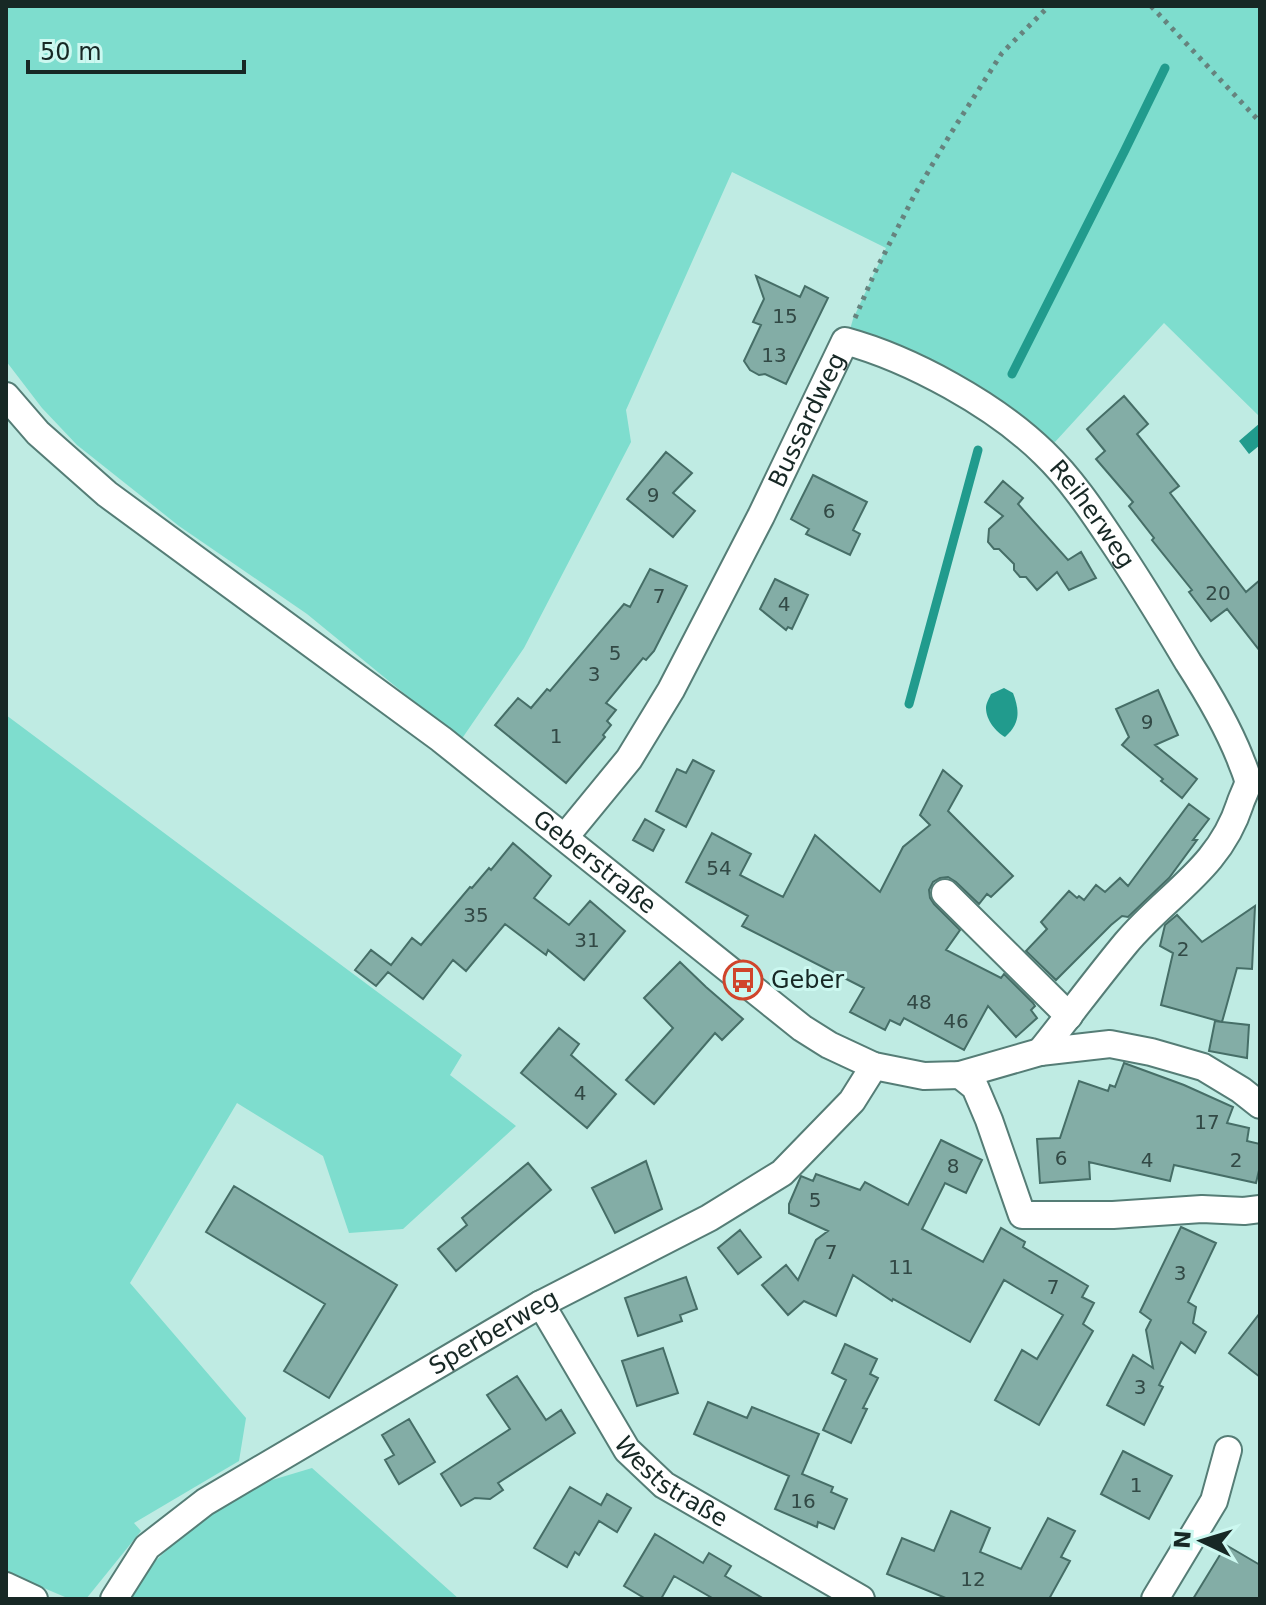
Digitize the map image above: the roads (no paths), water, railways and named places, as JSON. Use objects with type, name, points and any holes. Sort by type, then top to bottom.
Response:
[{"type":"street","name":"Reiherweg","points":[[845,341],[877,352],[950,386],[999,416],[1046,454],[1086,502],[1155,606],[1216,706],[1254,779],[1228,833],[1211,857],[1193,879],[1129,940],[1040,1052]]},
{"type":"street","name":"Bussardweg","points":[[565,837],[629,759],[671,690],[761,516],[845,341]]},
{"type":"street","name":"Geberstraße","points":[[6,396],[38,433],[107,494],[441,739],[802,1028],[829,1045],[874,1066],[924,1076],[960,1075],[1040,1052],[1110,1044],[1203,1067],[1260,1105]]},
{"type":"street","points":[[945,893],[1069,1016]]},
{"type":"street","name":"Sperberweg","points":[[114,1599],[147,1547],[205,1502],[541,1304],[709,1218],[782,1173],[852,1101],[874,1066]]},
{"type":"street","points":[[960,1075],[975,1087],[1022,1215],[1260,1209]]},
{"type":"street","name":"Weststraße","points":[[541,1304],[627,1450],[664,1485],[861,1599]]},
{"type":"street","points":[[1155,1599],[1214,1501],[1228,1450]]},
{"type":"street","points":[[6,1586],[34,1599]]},
{"type":"waterway","points":[[1012,374],[1165,68]]},
{"type":"waterway","points":[[909,704],[978,450]]},
{"type":"place","name":"Geber","points":[[743,980]]}]
